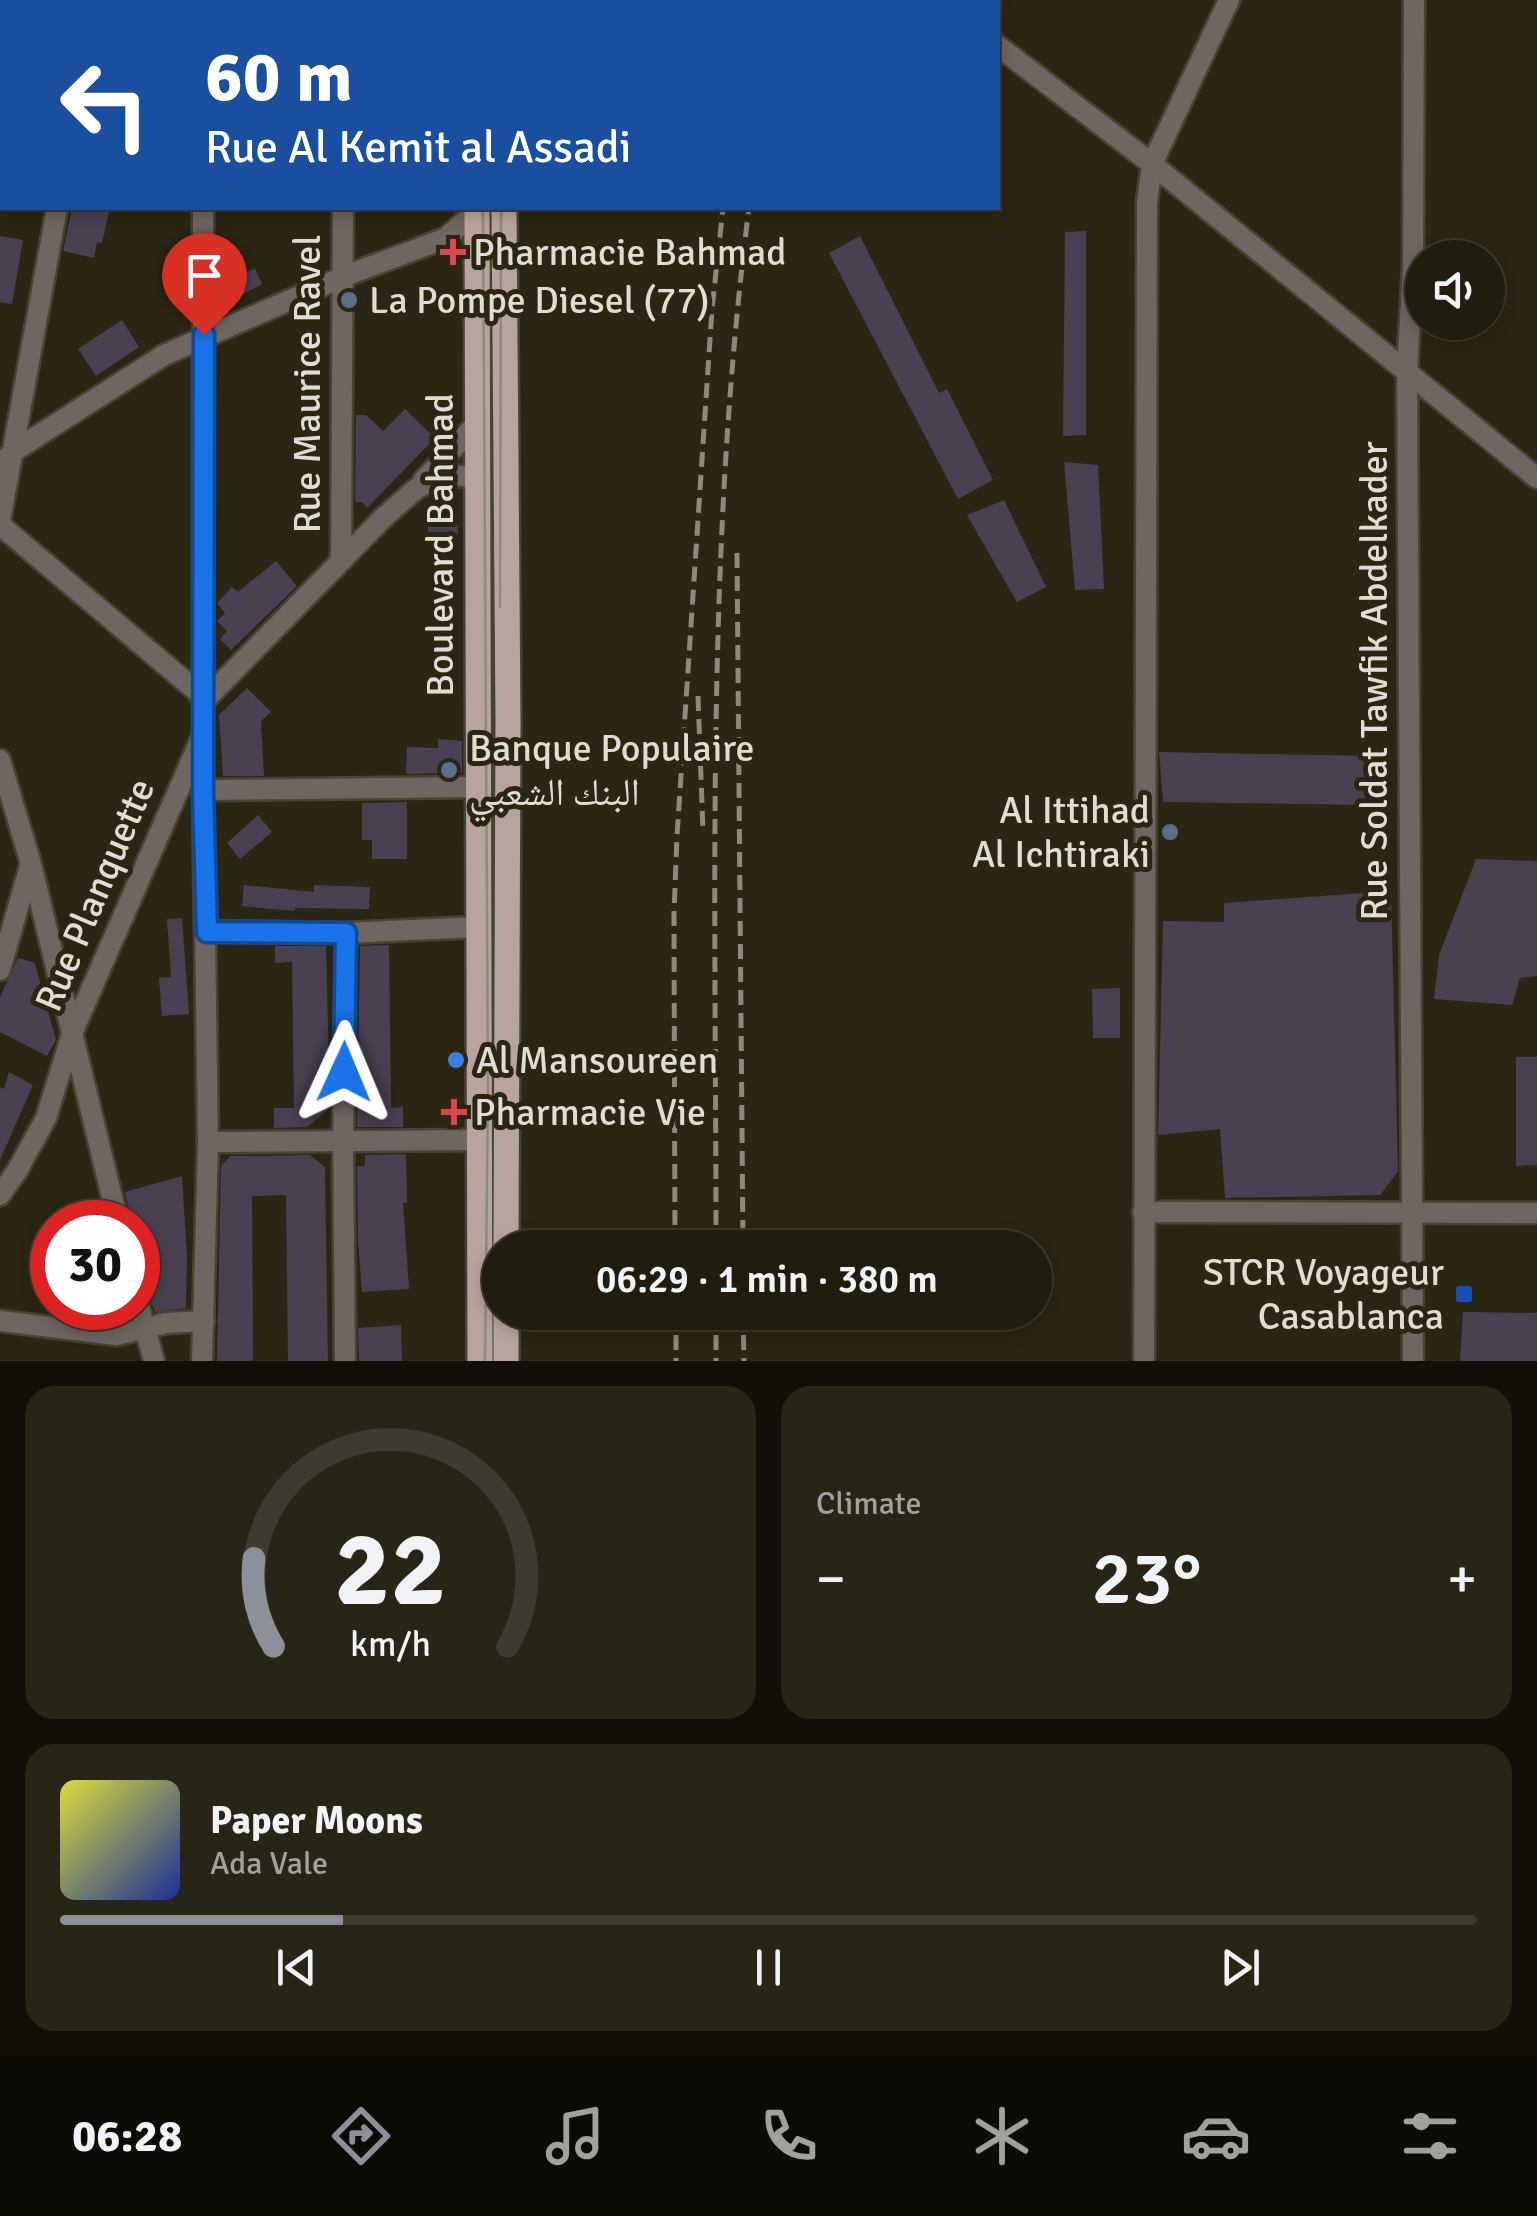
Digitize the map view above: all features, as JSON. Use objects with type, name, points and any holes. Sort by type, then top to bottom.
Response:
[{"type":"main road","name":"Boulevard Bahmad","points":[[477,210],[480,1361]]},
{"type":"main road","name":"Boulevard Bahmad","points":[[504,210],[508,687],[506,1230]]},
{"type":"main road","points":[[506,1330],[506,1361]]},
{"type":"street","points":[[1144,1361],[1147,202],[1152,164],[1229,0]]},
{"type":"street","name":"Rue Soldat Tawfik Abdelkader","points":[[1414,0],[1413,265],[1406,373],[1414,1361]]},
{"type":"street","points":[[1000,48],[1152,164],[1537,478]]},
{"type":"street","points":[[57,210],[7,458],[0,523],[206,699]]},
{"type":"street","points":[[202,1361],[208,1142],[203,790],[203,210]]},
{"type":"street","name":"Rue Maurice Ravel","points":[[341,560],[343,210]]},
{"type":"street","points":[[7,458],[106,389],[204,335],[446,238],[476,210]]},
{"type":"street","points":[[446,238],[478,246]]},
{"type":"street","points":[[206,699],[476,424]]},
{"type":"street","points":[[416,489],[450,473],[476,478]]},
{"type":"street","name":"Rue Planquette","points":[[0,1195],[46,1118],[73,1031],[205,730]]},
{"type":"street","points":[[0,760],[31,864],[113,1200]]},
{"type":"street","points":[[203,790],[479,787]]},
{"type":"street","points":[[0,838],[23,839]]},
{"type":"street","points":[[0,970],[31,864]]},
{"type":"street","points":[[207,932],[346,933],[476,927]]},
{"type":"street","points":[[345,1361],[346,933]]},
{"type":"street","points":[[208,1142],[477,1140]]},
{"type":"street","points":[[1143,1212],[1537,1213]]},
{"type":"street","points":[[160,1324],[204,1320]]},
{"type":"street","points":[[0,1321],[30,1325]]},
{"type":"street","points":[[75,1330],[116,1335],[136,1330]]},
{"type":"street","points":[[145,1330],[154,1361]]},
{"type":"building","points":[[72,210],[110,210],[94,258],[63,251]]},
{"type":"building","points":[[1086,231],[1086,435],[1063,436],[1065,232]]},
{"type":"building","points":[[0,236],[23,240],[12,304],[0,302]]},
{"type":"building","points":[[860,236],[939,393],[947,389],[993,480],[958,499],[829,253]]},
{"type":"building","points":[[255,269],[262,284],[231,301],[217,291],[217,273],[239,274]]},
{"type":"building","points":[[122,320],[139,347],[96,376],[78,349]]},
{"type":"building","points":[[405,409],[435,438],[367,508],[362,502],[355,502],[356,415],[366,415],[383,431]]},
{"type":"building","points":[[1064,462],[1098,465],[1104,589],[1075,590]]},
{"type":"building","points":[[1004,500],[1046,587],[1017,602],[967,515]]},
{"type":"building","points":[[457,518],[458,536],[428,538],[428,519]]},
{"type":"building","points":[[276,561],[297,586],[231,650],[220,639],[227,631],[217,621],[225,613],[217,603],[232,587],[238,592]]},
{"type":"building","points":[[247,688],[271,712],[261,721],[264,776],[223,776],[219,715]]},
{"type":"building","points":[[438,739],[462,741],[462,773],[406,774],[407,747],[438,748]]},
{"type":"building","points":[[1159,752],[1368,756],[1369,805],[1163,802]]},
{"type":"building","points":[[407,802],[407,859],[372,859],[372,840],[362,840],[362,803]]},
{"type":"building","points":[[258,815],[272,832],[240,859],[227,843]]},
{"type":"building","points":[[1476,859],[1537,861],[1537,976],[1520,978],[1512,1005],[1434,999],[1439,955]]},
{"type":"building","points":[[244,885],[314,892],[314,885],[370,887],[369,909],[295,911],[242,906]]},
{"type":"building","points":[[1391,891],[1398,1171],[1380,1195],[1225,1198],[1220,1129],[1158,1135],[1163,921],[1224,922],[1224,903]]},
{"type":"building","points":[[182,918],[189,1014],[162,1016],[159,978],[171,977],[167,919]]},
{"type":"building","points":[[389,945],[391,1108],[403,1107],[403,1127],[357,1127],[360,946]]},
{"type":"building","points":[[275,946],[326,946],[330,1108],[307,1127],[274,1128],[274,1108],[294,1108],[292,962],[275,963]]},
{"type":"building","points":[[18,958],[35,963],[56,1040],[47,1056],[0,1032],[0,997]]},
{"type":"building","points":[[1120,988],[1120,1038],[1093,1038],[1092,989]]},
{"type":"building","points":[[1516,1057],[1537,1057],[1537,1165],[1516,1166]]},
{"type":"building","points":[[9,1072],[33,1085],[0,1160],[0,1087],[4,1089]]},
{"type":"building","points":[[406,1154],[407,1203],[403,1203],[409,1289],[362,1292],[357,1166],[365,1166],[365,1155]]},
{"type":"building","points":[[310,1155],[325,1167],[328,1361],[288,1361],[286,1195],[252,1196],[253,1361],[217,1361],[221,1166],[230,1156]]},
{"type":"building","points":[[182,1176],[186,1308],[160,1311],[160,1200],[127,1200],[125,1192]]},
{"type":"building","points":[[1463,1312],[1537,1313],[1537,1361],[1460,1361]]},
{"type":"building","points":[[401,1325],[402,1361],[359,1361],[358,1328]]},
{"type":"tram line","points":[[483,210],[488,1091],[485,1361]]},
{"type":"tram line","points":[[500,607],[501,210]]},
{"type":"railway","points":[[675,1230],[677,836],[712,309],[723,210]]},
{"type":"railway","points":[[716,1230],[719,596],[725,466],[749,210]]},
{"type":"railway","points":[[737,553],[743,1230]]},
{"type":"railway","points":[[698,696],[703,831]]},
{"type":"railway","points":[[676,1330],[676,1361]]},
{"type":"railway","points":[[716,1330],[716,1361]]},
{"type":"railway","points":[[743,1330],[744,1361]]},
{"type":"place","name":"Pharmacie Bahmad","points":[[453,252]]},
{"type":"place","name":"La Pompe Diesel (77)","points":[[349,300]]},
{"type":"place","name":"Banque Populaire البنك الشعبي","points":[[449,770]]},
{"type":"place","name":"Al Ittihad Al Ichtiraki","points":[[1170,832]]},
{"type":"place","name":"Al Mansoureen","points":[[456,1060]]},
{"type":"place","name":"Pharmacie Vie","points":[[454,1112]]},
{"type":"place","name":"STCR Voyageur Casablanca","points":[[1464,1294]]},
{"type":"route","points":[[204,335],[203,790],[207,932],[346,933],[344,1072]]}]
